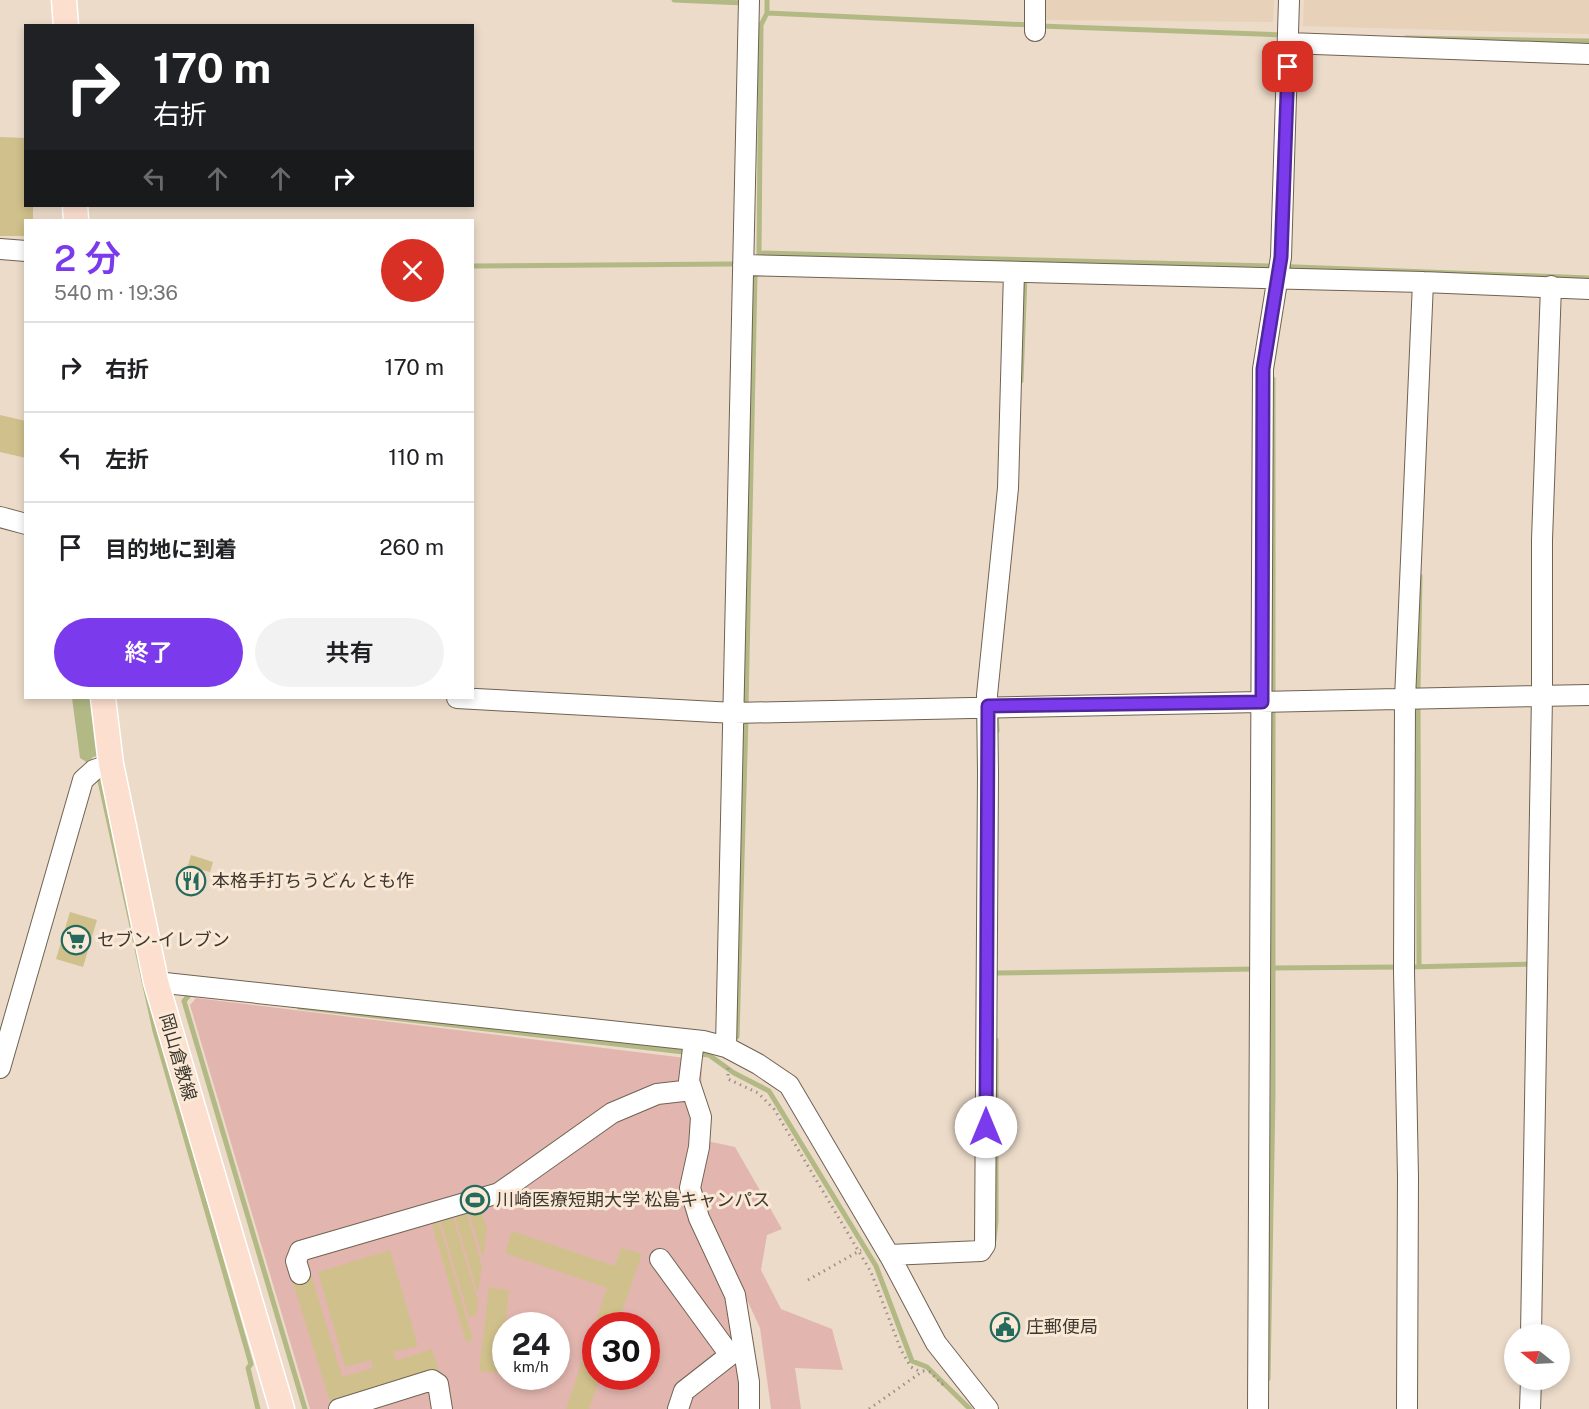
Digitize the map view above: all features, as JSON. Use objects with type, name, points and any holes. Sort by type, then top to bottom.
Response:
[{"type":"main road","points":[[64,0],[66,24]]},
{"type":"main road","name":"岡山倉敷線","points":[[103,699],[101,767],[156,982],[282,1409]]},
{"type":"street","points":[[1035,0],[1035,26]]},
{"type":"street","points":[[1258,1409],[1260,968],[1268,702],[1263,369],[1279,270],[1289,0]]},
{"type":"street","points":[[726,1047],[742,713],[752,265],[749,4]]},
{"type":"street","points":[[1289,35],[1589,54]]},
{"type":"street","points":[[0,249],[24,250]]},
{"type":"street","points":[[752,265],[1022,272],[1279,270],[1423,282],[1589,289]]},
{"type":"street","points":[[892,1260],[981,1251],[985,1245],[994,706],[987,695],[1008,488],[1022,272]]},
{"type":"street","points":[[1407,1409],[1405,699],[1423,282]]},
{"type":"street","points":[[1531,1324],[1537,965],[1548,695],[1543,493],[1557,286]]},
{"type":"street","points":[[0,517],[24,523]]},
{"type":"street","points":[[474,699],[742,713],[1589,695]]},
{"type":"street","points":[[0,1068],[83,780],[101,767]]},
{"type":"street","points":[[156,982],[693,1049],[726,1047],[758,1064],[789,1085],[892,1260],[936,1343],[988,1409]]},
{"type":"street","points":[[693,1049],[689,1080],[701,1117],[699,1147],[690,1188],[699,1218],[735,1295],[736,1352]]},
{"type":"street","points":[[300,1274],[296,1260],[300,1251],[499,1193],[612,1113],[657,1094],[692,1090]]},
{"type":"street","points":[[660,1259],[736,1352],[749,1382],[750,1409]]},
{"type":"street","points":[[678,1409],[684,1391],[736,1352]]},
{"type":"street","points":[[339,1409],[432,1380],[438,1384],[442,1409]]},
{"type":"street","points":[[1530,1390],[1530,1409]]},
{"type":"path","points":[[728,1075],[728,1078],[764,1097],[774,1109],[824,1196],[861,1250],[911,1367],[921,1372],[930,1372],[942,1384]]},
{"type":"path","points":[[808,1280],[861,1250]]},
{"type":"path","points":[[869,1409],[921,1372]]},
{"type":"shaded area","points":[[1042,0],[1274,0],[1273,22],[1042,20]]},
{"type":"shaded area","points":[[1304,0],[1589,0],[1589,34],[1303,26]]},
{"type":"shaded area","points":[[72,699],[92,699],[98,756],[93,757],[88,763],[80,758]]},
{"type":"shaded area","name":"川崎医療短期大学 松島キャンパス","points":[[196,998],[702,1060],[701,1100],[707,1141],[735,1147],[782,1229],[767,1235],[761,1270],[781,1309],[832,1329],[843,1370],[795,1368],[801,1409],[771,1409],[760,1328],[703,1204],[755,1409],[310,1409],[190,1005]]},
{"type":"building","points":[[0,137],[24,138],[24,207],[33,207],[33,219],[24,219],[24,236],[0,236]]},
{"type":"building","points":[[0,415],[24,421],[24,458],[0,452]]},
{"type":"building","name":"本格手打ちうどん とも作","points":[[191,855],[213,862],[210,872],[202,870],[195,893],[181,889]]},
{"type":"building","name":"セブン-イレブン","points":[[70,912],[97,920],[83,967],[56,959]]},
{"type":"building","points":[[480,1207],[487,1228],[483,1258],[468,1210]]},
{"type":"building","points":[[466,1210],[482,1266],[478,1293],[454,1214]]},
{"type":"building","points":[[452,1214],[478,1301],[476,1316],[469,1317],[440,1219]]},
{"type":"building","points":[[438,1219],[473,1340],[466,1342],[431,1221]]},
{"type":"building","points":[[512,1231],[615,1266],[621,1248],[642,1254],[622,1312],[599,1312],[607,1288],[505,1253]]},
{"type":"building","points":[[390,1250],[418,1346],[393,1352],[396,1361],[432,1349],[440,1374],[332,1408],[292,1280],[311,1274],[342,1377],[373,1368],[371,1360],[345,1367],[318,1272]]},
{"type":"building","points":[[489,1287],[509,1290],[507,1312],[492,1312],[492,1372],[479,1371]]},
{"type":"building","points":[[582,1362],[582,1390],[596,1390],[589,1409],[566,1409]]},
{"type":"waterway","points":[[674,0],[744,3]]},
{"type":"waterway","points":[[767,0],[767,13],[1031,25]]},
{"type":"waterway","points":[[746,708],[755,276],[759,253],[761,25],[767,13]]},
{"type":"waterway","points":[[1040,26],[1283,35]]},
{"type":"waterway","points":[[1406,38],[1589,41]]},
{"type":"waterway","points":[[759,253],[1269,266],[1589,278]]},
{"type":"waterway","points":[[474,266],[732,264]]},
{"type":"waterway","points":[[1021,381],[1025,276]]},
{"type":"waterway","points":[[1268,1379],[1273,1094],[1273,379]]},
{"type":"waterway","points":[[1418,688],[1420,576]]},
{"type":"waterway","points":[[1418,705],[1419,967]]},
{"type":"waterway","points":[[996,710],[997,731]]},
{"type":"waterway","points":[[737,1037],[746,718]]},
{"type":"waterway","points":[[98,772],[155,1031],[251,1364],[248,1368],[258,1409]]},
{"type":"waterway","points":[[1409,967],[1534,964]]},
{"type":"waterway","points":[[1271,968],[1399,967]]},
{"type":"waterway","points":[[996,973],[1255,969]]},
{"type":"waterway","points":[[195,995],[190,994],[184,1001],[305,1409]]},
{"type":"waterway","points":[[299,1007],[709,1055],[734,1073],[769,1091],[876,1266],[912,1361],[927,1367],[970,1409]]},
{"type":"waterway","points":[[994,1240],[996,1221],[996,1040]]},
{"type":"place","name":"本格手打ちうどん とも作","points":[[191,881]]},
{"type":"place","name":"セブン-イレブン","points":[[76,940]]},
{"type":"place","name":"川崎医療短期大学 松島キャンパス","points":[[475,1200]]},
{"type":"place","name":"庄郵便局","points":[[1005,1327]]},
{"type":"route","points":[[986,1127],[988,706],[1262,702],[1263,369],[1281,257],[1288,67]]}]
